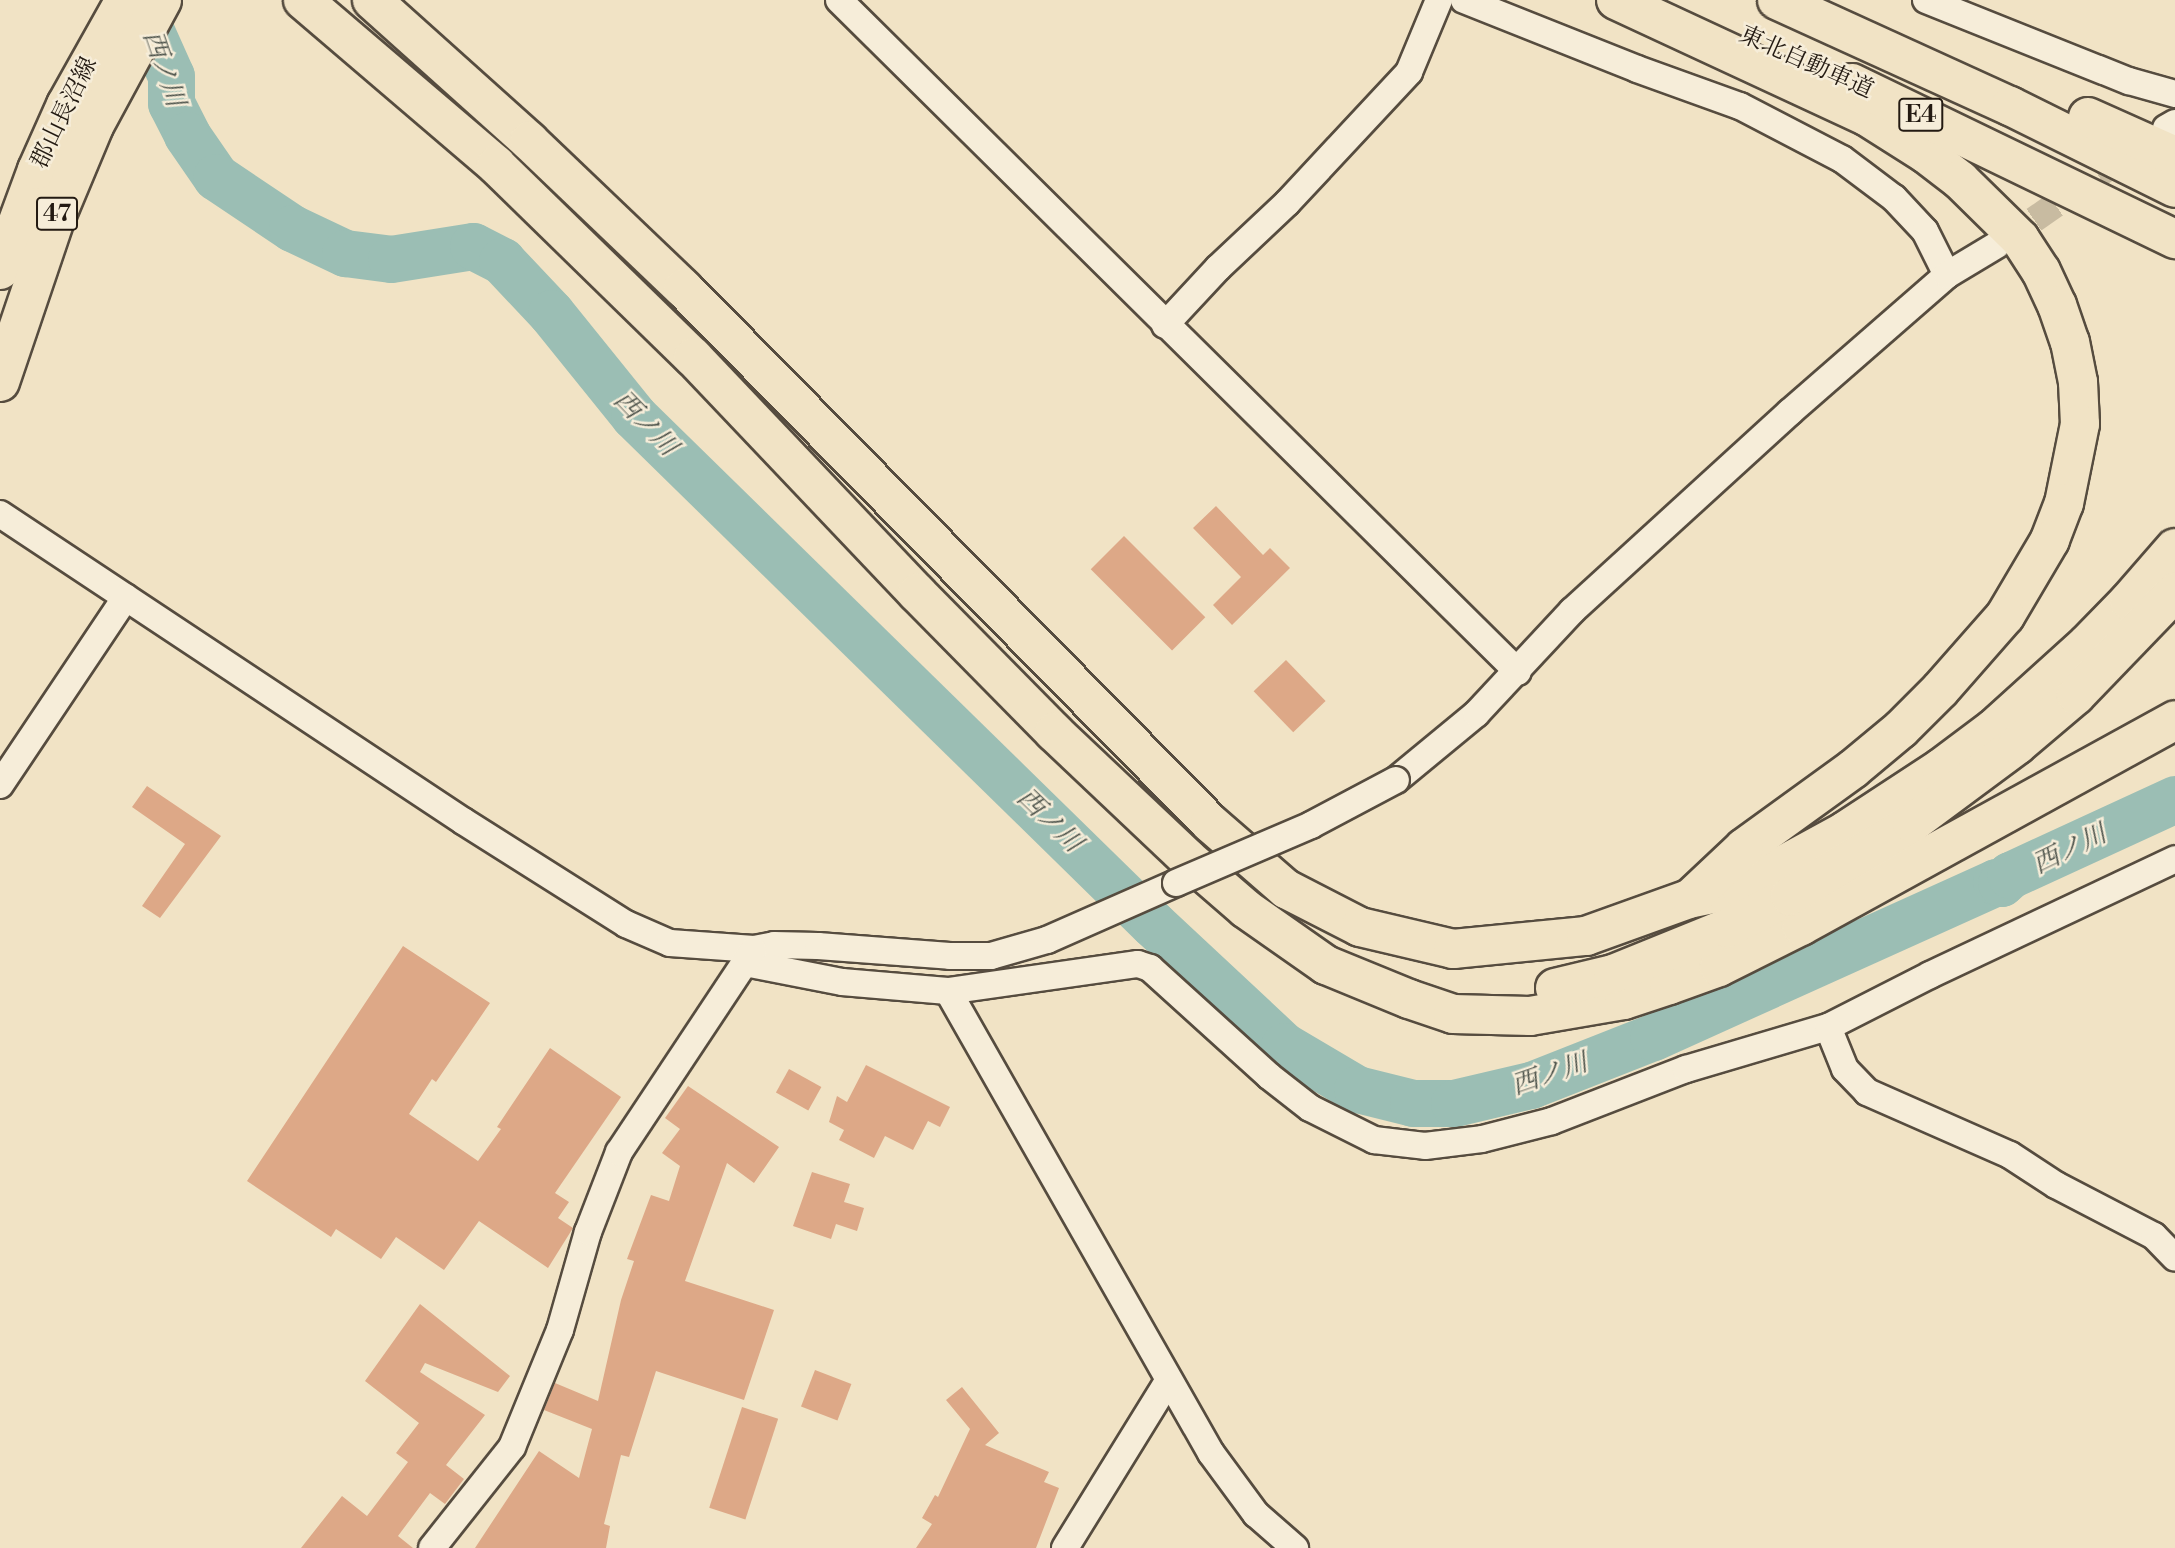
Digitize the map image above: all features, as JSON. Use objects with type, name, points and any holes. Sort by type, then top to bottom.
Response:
[{"type":"main road","name":"郡山長沼線","points":[[0,382],[56,217],[94,126],[162,0]]},
{"type":"main road","points":[[303,0],[496,165],[674,338],[1054,732],[1186,857],[1246,909],[1325,965],[1409,999],[1453,1014],[1530,1016],[1624,1000],[1669,985],[1718,967],[1801,926],[2175,720]]},
{"type":"main road","points":[[372,0],[529,141],[683,288],[1210,823],[1286,889],[1360,927],[1453,949],[1586,936],[1689,899],[1741,888],[1786,865],[1941,768],[2041,689],[2130,601],[2175,548]]},
{"type":"main road","points":[[1616,0],[1866,116],[1926,154],[1960,180],[2020,239],[2041,271],[2070,342],[2078,382],[2080,424],[2064,503],[2050,540],[2005,616],[1901,729],[1853,769],[1744,848],[1689,899]]},
{"type":"main road","name":"東北自動車道","points":[[1663,0],[1982,143],[2175,239]]},
{"type":"main road","name":"東北自動車道","points":[[1777,0],[2010,106],[2175,188]]},
{"type":"main road","points":[[1797,0],[1854,19],[2021,87],[2172,136]]},
{"type":"main road","name":"郡山長沼線","points":[[0,270],[32,181],[61,116],[119,10]]},
{"type":"main road","points":[[1409,999],[1518,993],[1614,974],[1727,928],[1790,896],[1912,823],[2017,744],[2076,695],[2175,592]]},
{"type":"street","points":[[839,0],[1518,673]]},
{"type":"street","points":[[1165,325],[1218,268],[1287,203],[1409,72],[1438,0]]},
{"type":"street","points":[[1464,0],[1740,106],[1842,159],[1894,198],[1925,231],[1947,275]]},
{"type":"street","points":[[1926,0],[2129,81],[2175,94]]},
{"type":"street","points":[[432,1548],[512,1447],[560,1330],[588,1232],[619,1152],[749,956],[774,945],[991,956],[1047,940],[1311,825],[1396,780],[1476,714],[1518,673],[1572,611],[1947,275],[1997,245]]},
{"type":"street","points":[[0,514],[463,821],[626,924],[670,943],[749,956],[842,982],[948,991],[1138,964],[1150,968],[1269,1076],[1310,1108],[1374,1140],[1425,1146],[1482,1139],[1552,1121],[1686,1069],[1828,1027],[2175,859]]},
{"type":"street","points":[[0,785],[126,597]]},
{"type":"street","points":[[948,991],[1168,1381],[1230,1482],[1256,1514],[1295,1548]]},
{"type":"street","points":[[1828,1027],[1845,1069],[1867,1092],[2010,1155],[2056,1185],[2154,1236],[2175,1258]]},
{"type":"street","points":[[1065,1548],[1168,1381]]},
{"type":"building","points":[[1216,506],[1263,555],[1270,548],[1290,568],[1232,625],[1213,605],[1241,577],[1193,528]]},
{"type":"building","points":[[1124,536],[1205,617],[1172,651],[1091,569]]},
{"type":"building","points":[[1286,660],[1326,701],[1293,732],[1254,691]]},
{"type":"building","points":[[147,786],[221,836],[160,918],[142,906],[185,844],[132,807]]},
{"type":"building","points":[[403,946],[490,1003],[436,1082],[432,1079],[409,1114],[478,1161],[501,1129],[497,1127],[550,1048],[621,1097],[555,1193],[569,1202],[558,1218],[573,1228],[548,1268],[479,1221],[444,1270],[396,1237],[381,1259],[336,1229],[331,1237],[247,1181]]},
{"type":"building","points":[[866,1065],[950,1107],[940,1127],[928,1121],[913,1150],[885,1136],[874,1158],[839,1140],[844,1130],[829,1122],[837,1096],[847,1102]]},
{"type":"building","points":[[789,1069],[821,1087],[808,1111],[776,1093]]},
{"type":"building","points":[[688,1086],[779,1147],[754,1183],[727,1163],[685,1281],[774,1310],[744,1400],[656,1371],[629,1457],[621,1455],[604,1524],[610,1526],[606,1548],[475,1548],[539,1451],[579,1478],[592,1429],[544,1410],[555,1383],[598,1401],[621,1300],[634,1261],[627,1259],[651,1195],[669,1201],[680,1166],[662,1153],[680,1129],[665,1118]]},
{"type":"building","points":[[812,1172],[850,1184],[844,1202],[864,1208],[857,1231],[836,1224],[831,1239],[793,1226]]},
{"type":"building","points":[[420,1304],[510,1376],[498,1392],[425,1363],[420,1372],[485,1415],[446,1465],[464,1479],[445,1504],[430,1493],[398,1536],[413,1548],[301,1548],[342,1496],[367,1516],[408,1462],[396,1453],[419,1423],[365,1381]]},
{"type":"building","points":[[815,1370],[851,1384],[837,1420],[801,1406]]},
{"type":"building","points":[[962,1387],[999,1433],[985,1445],[1049,1472],[1044,1482],[1059,1488],[1036,1548],[916,1548],[932,1524],[922,1518],[935,1495],[938,1497],[970,1429],[946,1400]]},
{"type":"building","points":[[742,1407],[778,1419],[745,1520],[709,1508]]},
{"type":"waterway","name":"西ノ川","points":[[137,0],[171,76],[171,103],[187,135],[216,177],[292,228],[345,253],[391,259],[473,246],[502,261],[551,313],[634,416],[1153,924],[1284,1046],[1357,1089],[1413,1103],[1454,1103],[1531,1085],[1653,1037],[1996,882],[2001,883],[2010,875],[2175,799]]},
{"type":"tunnel","points":[[2002,242],[2131,152]]}]
